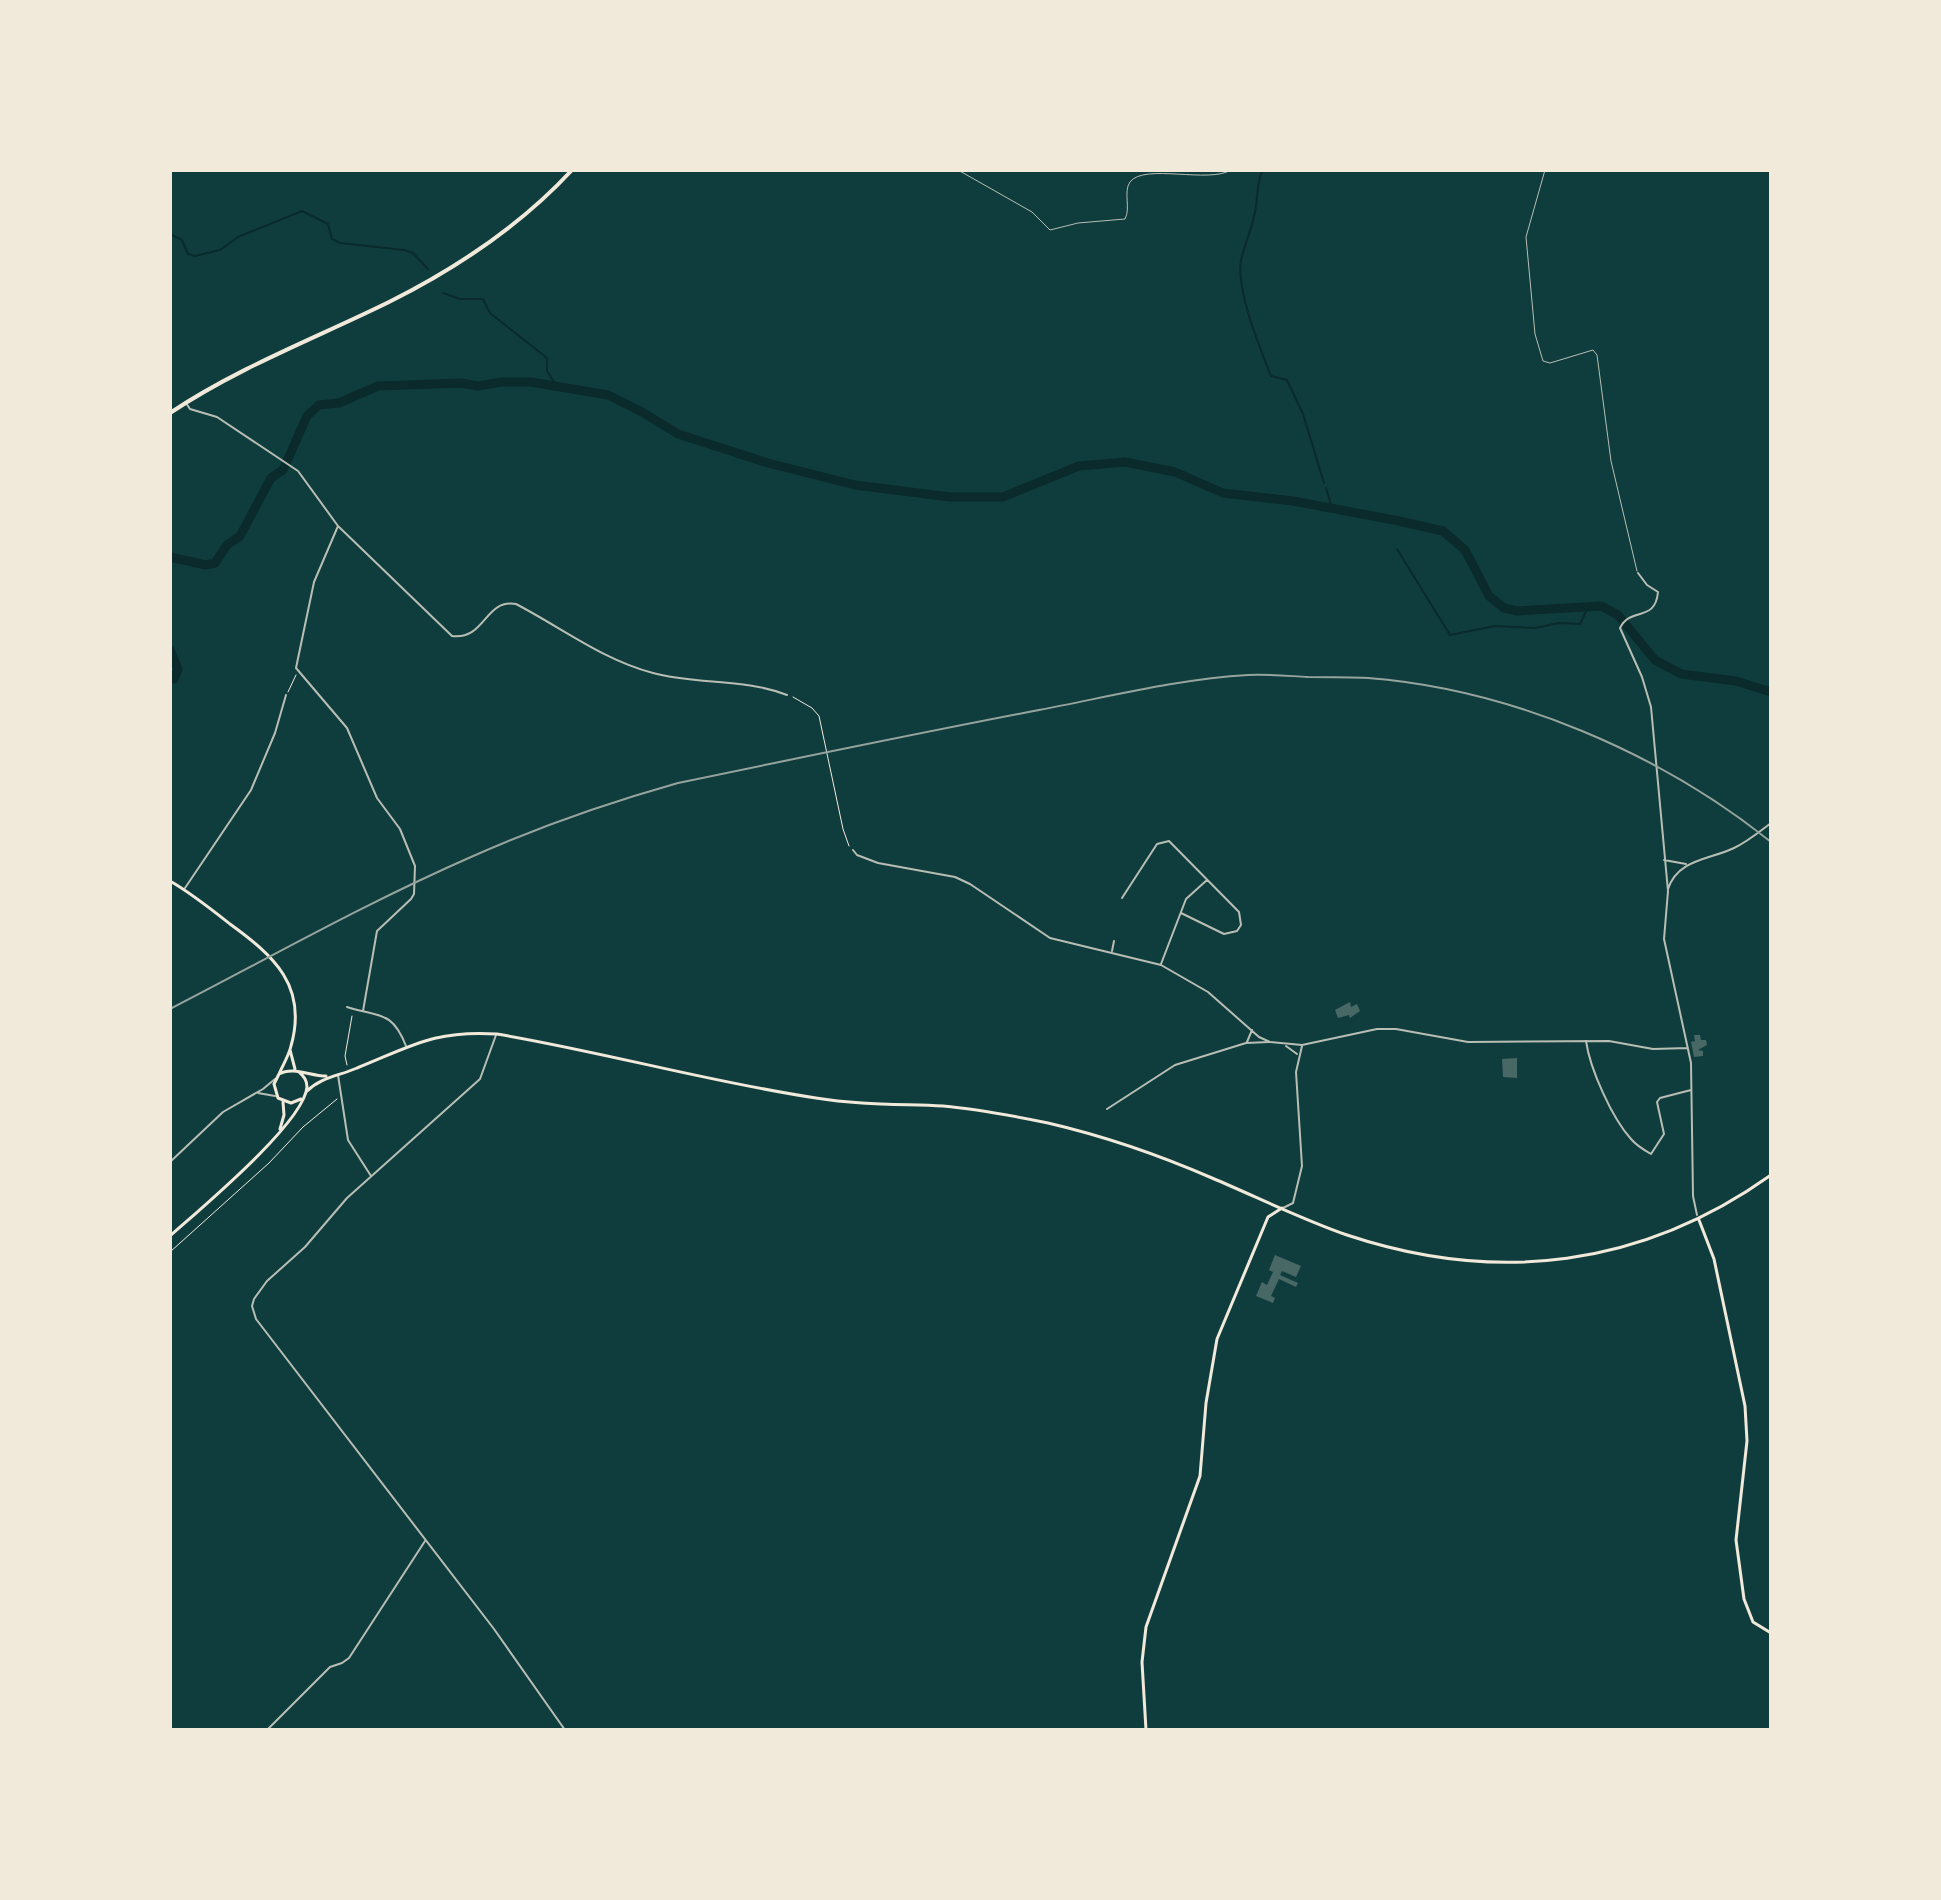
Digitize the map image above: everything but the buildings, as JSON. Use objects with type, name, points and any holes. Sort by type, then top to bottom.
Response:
[{"type":"main road","points":[[170,413],[185,402],[312,336],[390,301],[461,260],[544,200],[572,170]]},
{"type":"main road","points":[[170,881],[263,949],[287,979],[294,1010],[290,1050],[274,1089],[285,1111],[279,1133]]},
{"type":"main road","points":[[277,1076],[288,1070],[310,1076],[338,1075],[434,1037],[461,1033],[497,1034],[559,1044],[698,1076],[818,1099],[948,1107],[1051,1124],[1112,1140],[1173,1162],[1347,1235],[1430,1256],[1475,1263],[1536,1262],[1636,1243],[1699,1220],[1771,1175]]},
{"type":"main road","points":[[290,1050],[297,1071],[306,1080],[306,1092]]},
{"type":"main road","points":[[170,1236],[262,1152],[290,1120],[306,1092],[330,1076]]},
{"type":"main road","points":[[280,1099],[291,1103],[301,1099]]},
{"type":"main road","points":[[1146,1730],[1142,1662],[1146,1627],[1200,1476],[1206,1403],[1217,1339],[1268,1217],[1282,1208]]},
{"type":"main road","points":[[1699,1220],[1714,1259],[1745,1406],[1747,1441],[1736,1540],[1744,1599],[1753,1622],[1771,1633]]},
{"type":"street","points":[[185,402],[190,409],[217,417],[298,471],[338,526],[452,636],[462,637],[475,632],[494,608],[506,603],[516,604],[617,662],[656,674],[755,685],[787,695]]},
{"type":"street","points":[[338,526],[314,582],[296,668],[347,728],[377,798],[400,829],[415,872],[414,894],[377,931],[363,1011]]},
{"type":"street","points":[[1638,573],[1647,585],[1658,592],[1657,603],[1650,611],[1627,618],[1621,624],[1651,707],[1668,891]]},
{"type":"street","points":[[184,889],[251,790],[275,733],[286,695]]},
{"type":"street","points":[[1699,1220],[1693,1196],[1692,1090],[1688,1048],[1664,939],[1668,891],[1672,878],[1689,864],[1723,852],[1770,824]]},
{"type":"street","points":[[1122,894],[1157,844],[1169,841],[1239,912],[1241,925],[1237,931],[1224,934],[1181,913]]},
{"type":"street","points":[[853,850],[857,855],[878,863],[955,877],[1050,938],[1161,965],[1208,992],[1270,1042]]},
{"type":"street","points":[[1663,860],[1689,864]]},
{"type":"street","points":[[1161,965],[1186,899],[1207,880]]},
{"type":"street","points":[[1112,952],[1114,941]]},
{"type":"street","points":[[347,1007],[392,1019],[406,1046]]},
{"type":"street","points":[[1107,1109],[1166,1068],[1246,1043],[1302,1045],[1377,1029],[1396,1029],[1468,1042],[1586,1041],[1653,1049],[1688,1048]]},
{"type":"street","points":[[1246,1043],[1252,1030]]},
{"type":"street","points":[[497,1034],[480,1079],[347,1198],[305,1247],[267,1281],[252,1306],[256,1319],[494,1629],[565,1730]]},
{"type":"street","points":[[1586,1041],[1591,1069],[1622,1126],[1629,1138],[1651,1154],[1664,1134],[1657,1102],[1660,1098],[1692,1090]]},
{"type":"street","points":[[1285,1045],[1298,1055]]},
{"type":"street","points":[[1282,1208],[1293,1203],[1302,1166],[1296,1072],[1302,1045]]},
{"type":"street","points":[[338,1075],[348,1140],[372,1177]]},
{"type":"street","points":[[170,1162],[223,1112],[257,1093],[277,1076]]},
{"type":"street","points":[[257,1093],[280,1099]]},
{"type":"street","points":[[267,1730],[330,1667],[349,1658],[426,1540]]},
{"type":"lane","points":[[958,170],[1032,212],[1050,230],[1054,230],[1078,223],[1125,219],[1128,189],[1135,178],[1152,173],[1217,175],[1231,170]]},
{"type":"lane","points":[[1545,170],[1526,237],[1535,334],[1543,361],[1550,363],[1593,350],[1597,355],[1611,461],[1638,573]]},
{"type":"path","points":[[286,695],[298,673]]},
{"type":"path","points":[[787,695],[812,708],[819,716],[843,829],[853,850]]},
{"type":"path","points":[[348,1072],[345,1056],[354,1009]]},
{"type":"path","points":[[170,1252],[341,1095]]},
{"type":"waterway","points":[[1263,170],[1254,218],[1241,261],[1242,287],[1271,376],[1287,380],[1303,414],[1324,483]]},
{"type":"waterway","points":[[170,234],[182,240],[188,254],[195,256],[220,250],[238,237],[302,211],[328,224],[332,239],[340,243],[404,250],[413,253],[428,269]]},
{"type":"waterway","points":[[443,293],[460,299],[483,299],[490,313],[547,358],[547,371],[556,385]]},
{"type":"waterway","points":[[170,557],[206,565],[215,563],[227,545],[240,536],[271,478],[283,470],[307,416],[319,405],[339,403],[378,386],[461,383],[478,386],[531,382],[608,395],[678,434],[768,463],[855,485],[950,497],[1003,497],[1079,466],[1125,462],[1175,472],[1223,493],[1293,501],[1443,531],[1465,550],[1489,596],[1504,608],[1517,611],[1601,606],[1618,615],[1655,660],[1681,674],[1736,681],[1771,692]]},
{"type":"waterway","points":[[1326,488],[1332,508]]},
{"type":"waterway","points":[[1397,549],[1450,635],[1495,626],[1535,628],[1559,623],[1580,624],[1589,605]]},
{"type":"waterway","points":[[170,650],[178,669],[174,679],[170,679]]},
{"type":"railway","points":[[170,1009],[433,874],[573,816],[625,799],[678,783],[858,746],[1143,689],[1222,677],[1368,678],[1476,696],[1529,711],[1582,731],[1681,780],[1771,842]]}]
